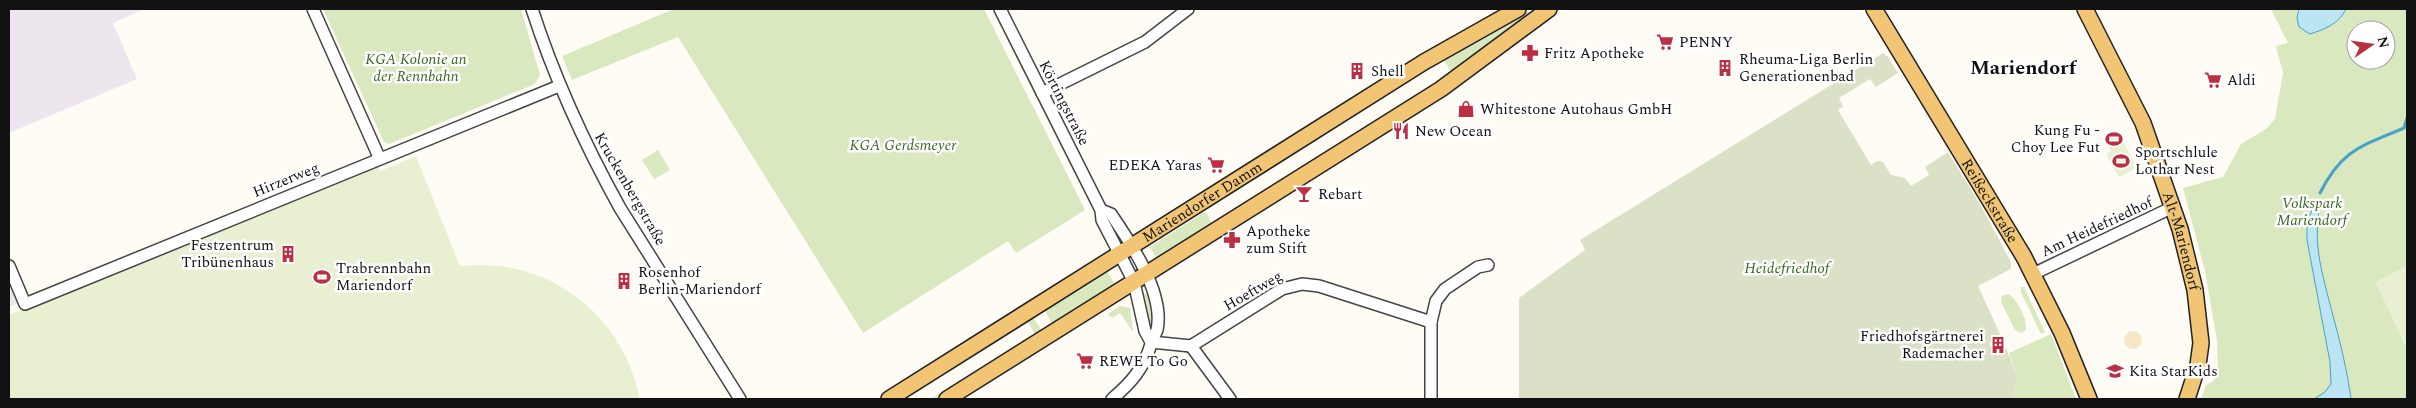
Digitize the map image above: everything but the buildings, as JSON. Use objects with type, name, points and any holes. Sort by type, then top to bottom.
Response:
[{"type":"main road","name":"Mariendorfer Damm","points":[[889,399],[1424,62],[1518,9]]},
{"type":"main road","name":"Mariendorfer Damm","points":[[947,399],[1440,89],[1550,9]]},
{"type":"main road","name":"Reißeckstraße","points":[[1874,9],[1986,191],[2033,274],[2066,342],[2089,399]]},
{"type":"main road","name":"Alt-Mariendorf","points":[[2085,9],[2143,122],[2173,207],[2191,274],[2201,343],[2198,365],[2187,399]]},
{"type":"street","points":[[313,9],[379,157]]},
{"type":"street","name":"Kruckenbergstraße","points":[[532,9],[559,86],[584,141],[620,208],[740,399]]},
{"type":"street","name":"Körtingstraße","points":[[1000,9],[1102,210],[1111,214],[1125,250],[1148,274],[1157,321],[1156,330],[1142,368],[1112,399]]},
{"type":"street","points":[[1042,93],[1133,48],[1160,31],[1188,9]]},
{"type":"street","name":"Hirzerweg","points":[[9,266],[25,304],[379,157],[392,154],[559,86]]},
{"type":"street","name":"Am Heidefriedhof","points":[[2033,274],[2173,207]]},
{"type":"street","points":[[1125,250],[1145,331],[1151,342],[1191,346],[1230,399]]},
{"type":"street","points":[[1431,399],[1431,322],[1436,302],[1445,289],[1478,267],[1488,265]]},
{"type":"street","name":"Hoeftweg","points":[[1191,346],[1282,289],[1296,284],[1319,286],[1431,322]]},
{"type":"shaded area","points":[[9,9],[144,9],[113,23],[137,79],[9,133]]},
{"type":"shaded area","points":[[9,277],[22,305],[17,304],[9,307]]},
{"type":"green space","name":"KGA Kolonie an der Rennbahn","points":[[323,9],[521,9],[540,75],[535,84],[389,144],[384,142]]},
{"type":"green space","name":"KGA Gerdsmeyer","points":[[674,9],[984,9],[1085,210],[1016,253],[1008,241],[863,333],[678,37],[572,80],[562,56]]},
{"type":"green space","name":"Volkspark Mariendorf","points":[[2271,9],[2407,9],[2407,266],[2376,282],[2407,349],[2407,399],[2201,399],[2206,385],[2213,381],[2218,373],[2217,341],[2205,271],[2183,188],[2223,177],[2241,144],[2266,129],[2275,119],[2283,73],[2276,46],[2288,43]]},
{"type":"green space","points":[[1527,11],[1530,13],[1452,73],[1443,59]]},
{"type":"green space","name":"Heidefriedhof","points":[[1883,53],[1888,57],[1898,73],[1876,87],[1870,79],[1839,98],[1843,106],[1838,110],[1871,165],[1877,161],[1883,162],[1891,175],[1905,178],[1911,186],[1929,175],[1925,167],[1948,152],[1980,204],[2011,262],[2011,269],[1978,286],[2001,336],[1989,343],[1994,354],[2006,348],[2017,376],[2013,395],[2015,399],[1519,399],[1519,298],[1585,250],[1580,240]]},
{"type":"green space","name":"Sportschlule Lothar Nest","points":[[2119,134],[2137,168],[2119,177],[2106,154],[2111,151],[2105,140]]},
{"type":"green space","points":[[658,150],[670,170],[654,179],[642,160]]},
{"type":"green space","name":"Trabrennbahn Mariendorf","points":[[416,156],[460,266],[492,265],[522,271],[551,281],[576,297],[599,317],[617,341],[631,368],[640,399],[9,399],[9,315],[376,163],[380,171]]},
{"type":"green space","points":[[1203,213],[1207,213],[1212,224],[1157,260],[1150,247]]},
{"type":"green space","points":[[2407,266],[2407,349],[2376,282]]},
{"type":"green space","points":[[1106,269],[1116,286],[1052,324],[1044,309]]},
{"type":"green space","points":[[2021,287],[2024,287],[2045,332],[2041,334],[2021,292]]},
{"type":"green space","points":[[1148,292],[1153,327],[1150,329],[1143,295]]},
{"type":"green space","points":[[2008,294],[2018,304],[2023,315],[2026,329],[2022,333],[2015,330],[2001,302],[2002,296]]},
{"type":"green space","points":[[1120,306],[1130,308],[1133,332],[1120,313],[1112,318],[1108,314]]},
{"type":"green space","points":[[1032,316],[1041,329],[1041,334],[937,399],[931,399],[1035,334],[1028,322],[905,399],[900,399]]},
{"type":"green space","points":[[2051,334],[2076,399],[2015,399],[2013,395],[2017,376],[2009,353]]},
{"type":"sand","points":[[2133,331],[2139,334],[2142,340],[2139,346],[2133,349],[2127,346],[2124,340],[2127,334]]},
{"type":"water","points":[[2299,9],[2346,9],[2340,19],[2326,28],[2310,34],[2299,27],[2297,18]]},
{"type":"water","points":[[2314,205],[2320,207],[2317,234],[2320,260],[2343,356],[2351,399],[2314,399],[2325,392],[2331,384],[2330,362],[2307,240],[2307,223]]},
{"type":"waterway","points":[[2320,193],[2328,178],[2345,158],[2365,145],[2404,128],[2407,118]]},
{"type":"place","name":"PENNY","points":[[1665,42]]},
{"type":"place","name":"Fritz Apotheke","points":[[1530,53]]},
{"type":"place","name":"Rheuma-Liga Berlin Generationenbad","points":[[1725,68]]},
{"type":"place","name":"Shell","points":[[1357,71]]},
{"type":"place","name":"Aldi","points":[[2213,80]]},
{"type":"place","name":"Whitestone Autohaus GmbH","points":[[1466,109]]},
{"type":"place","name":"New Ocean","points":[[1401,131]]},
{"type":"place","name":"Kung Fu - Choy Lee Fut","points":[[2114,139]]},
{"type":"place","name":"Sportschlule Lothar Nest","points":[[2121,161]]},
{"type":"place","name":"EDEKA Yaras","points":[[1216,165]]},
{"type":"place","name":"Rebart","points":[[1304,194]]},
{"type":"place","name":"Apotheke zum Stift","points":[[1232,240]]},
{"type":"place","name":"Festzentrum Tribünenhaus","points":[[288,254]]},
{"type":"place","name":"Trabrennbahn Mariendorf","points":[[322,277]]},
{"type":"place","name":"Rosenhof Berlin-Mariendorf","points":[[624,281]]},
{"type":"place","name":"Friedhofsgärtnerei Rademacher","points":[[1998,345]]},
{"type":"place","name":"REWE To Go","points":[[1085,361]]},
{"type":"place","name":"Kita StarKids","points":[[2115,371]]},
{"type":"district","name":"Mariendorf","points":[[2023,68]]}]
